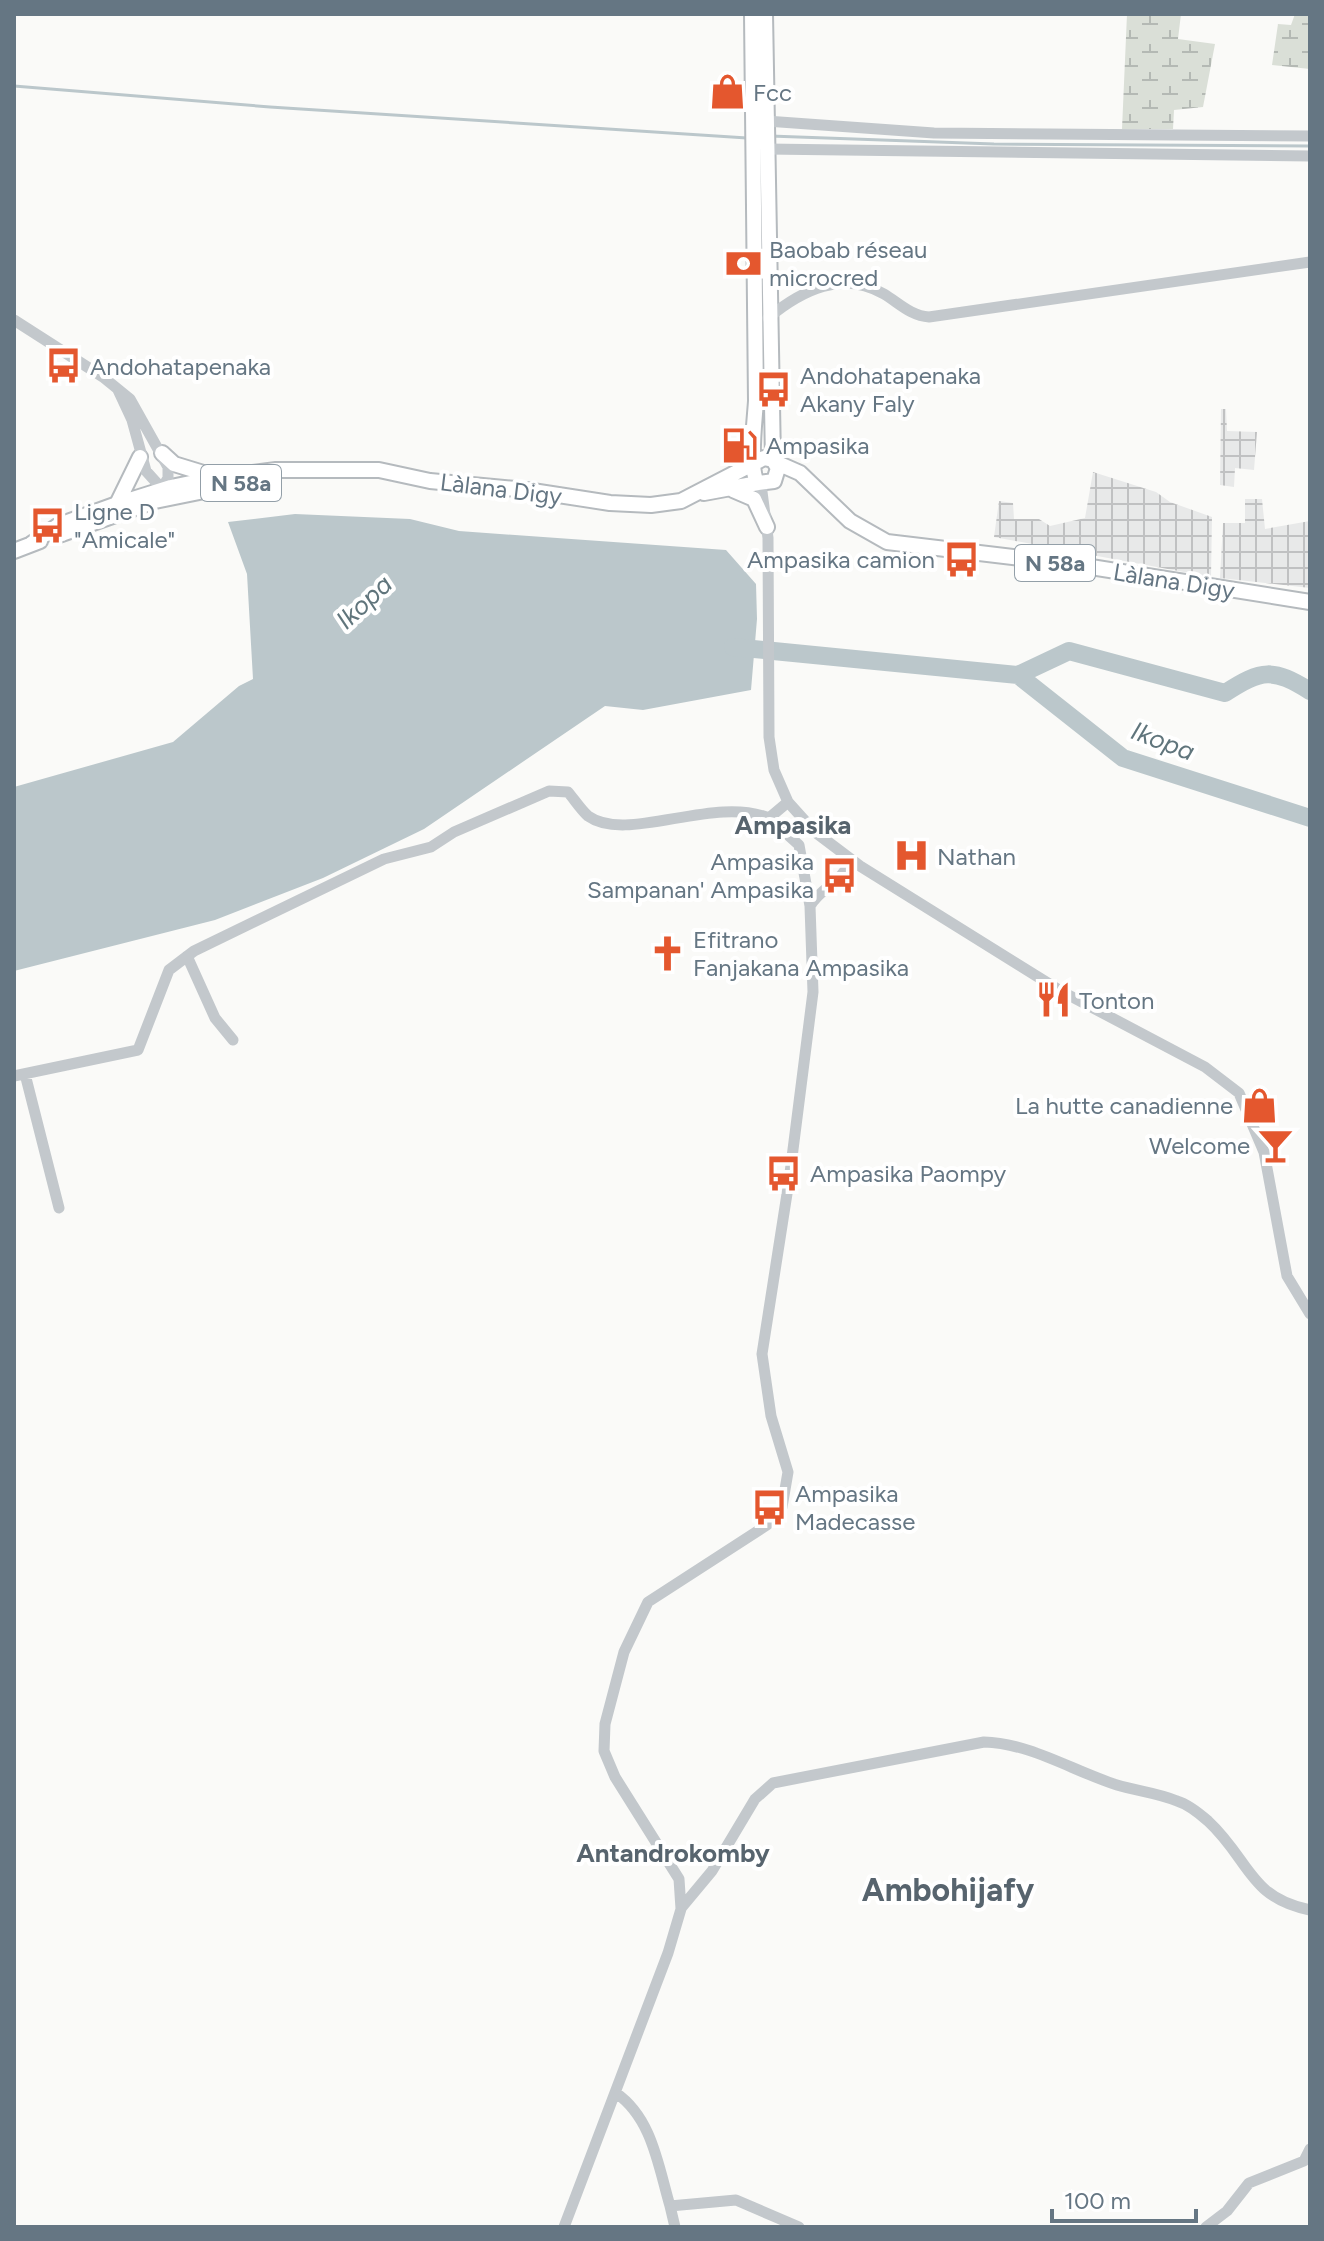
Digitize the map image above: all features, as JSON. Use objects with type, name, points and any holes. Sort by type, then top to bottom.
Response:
[{"type":"main road","points":[[752,14],[759,123],[774,461],[778,472],[766,483],[753,476],[760,150]]},
{"type":"main road","points":[[759,123],[765,14]]},
{"type":"main road","points":[[755,427],[745,455],[728,484],[754,499],[767,533]]},
{"type":"main road","points":[[162,453],[185,468],[219,477]]},
{"type":"main road","points":[[117,504],[140,457]]},
{"type":"main road","points":[[753,467],[759,459],[774,461]]},
{"type":"main road","name":"N 58a","points":[[774,461],[800,473],[817,489]]},
{"type":"main road","name":"N 58a","points":[[728,484],[753,467]]},
{"type":"main road","name":"Làlana Digy","points":[[31,544],[59,525],[117,504],[309,469]]},
{"type":"main road","name":"Làlana Digy","points":[[14,551],[219,477],[309,469],[379,470],[430,481],[526,490],[610,503],[673,502],[728,484]]},
{"type":"main road","name":"N 58a","points":[[728,484],[795,482],[817,489]]},
{"type":"main road","name":"Làlana Digy","points":[[817,489],[850,521],[887,542],[1072,564],[1310,602]]},
{"type":"street","points":[[759,123],[934,133],[1310,136]]},
{"type":"street","points":[[760,150],[1310,156]]},
{"type":"street","points":[[768,318],[803,292],[842,283],[868,287],[913,313],[929,317],[1310,262]]},
{"type":"street","points":[[14,320],[130,399],[162,453],[168,478],[163,496]]},
{"type":"street","points":[[118,390],[132,420],[140,457],[150,479],[163,496]]},
{"type":"street","points":[[766,483],[769,717],[774,770],[788,802],[815,832],[850,859],[1059,990],[1205,1067],[1239,1093],[1264,1152],[1287,1276],[1310,1314]]},
{"type":"street","points":[[59,1208],[53,1172],[19,1075],[138,1050],[169,970],[243,924],[384,859],[431,847],[454,832],[549,791],[568,792],[589,817],[622,824],[654,823],[687,814],[733,809],[769,818],[799,845],[810,906],[813,992],[789,1181],[762,1354],[771,1416],[788,1472],[782,1507],[767,1525],[648,1602],[624,1652],[605,1724],[604,1751],[615,1777],[671,1861],[679,1879],[681,1909]]},
{"type":"street","points":[[769,818],[788,802]]},
{"type":"street","points":[[810,906],[820,892],[844,876],[850,859]]},
{"type":"street","points":[[187,956],[215,1018],[233,1040]]},
{"type":"street","points":[[564,2227],[616,2093],[681,1909],[712,1871],[755,1799],[773,1783],[984,1742],[1010,1742],[1118,1785],[1179,1801],[1207,1820],[1248,1865],[1261,1890],[1284,1905],[1310,1910]]},
{"type":"street","points":[[616,2093],[633,2105],[642,2118],[675,2227]]},
{"type":"street","points":[[1206,2227],[1227,2211],[1249,2183],[1304,2161],[1310,2149]]},
{"type":"street","points":[[670,2206],[736,2200],[799,2227]]},
{"type":"shaded area","points":[[1221,409],[1226,409],[1227,431],[1257,432],[1254,470],[1235,468],[1234,487],[1220,485]]},
{"type":"shaded area","points":[[1093,472],[1156,492],[1170,502],[1212,517],[1211,577],[994,537],[999,501],[1013,503],[1014,519],[1039,519],[1050,526],[1085,518]]},
{"type":"shaded area","points":[[1245,499],[1262,499],[1265,529],[1310,521],[1310,588],[1220,578],[1223,523],[1245,523]]},
{"type":"green space","points":[[1127,14],[1181,14],[1178,39],[1215,44],[1203,107],[1174,110],[1173,129],[1122,129]]},
{"type":"green space","points":[[1295,14],[1310,15],[1310,69],[1272,65],[1278,24],[1291,25]]},
{"type":"water","points":[[295,514],[410,519],[459,531],[726,550],[756,584],[757,619],[751,690],[643,710],[605,706],[424,829],[323,878],[215,920],[14,971],[14,787],[173,742],[239,686],[253,679],[247,574],[228,522]]},
{"type":"waterway","points":[[14,86],[270,107],[747,138]]},
{"type":"waterway","points":[[770,136],[994,144],[1310,146]]},
{"type":"waterway","name":"Ikopa","points":[[733,647],[1018,675],[1069,651],[1225,693],[1249,679],[1268,674],[1286,678],[1310,691]]},
{"type":"waterway","name":"Ikopa","points":[[1018,675],[1123,758],[1310,818]]},
{"type":"place","name":"Fcc","points":[[727,92]]},
{"type":"place","name":"Baobab réseau microcred","points":[[743,263]]},
{"type":"place","name":"Andohatapenaka","points":[[64,366]]},
{"type":"place","name":"Andohatapenaka Akany Faly","points":[[774,389]]},
{"type":"place","name":"Ampasika","points":[[740,445]]},
{"type":"place","name":"Ligne D \"Amicale\"","points":[[48,525]]},
{"type":"place","name":"Ampasika camion","points":[[961,559]]},
{"type":"place","name":"Nathan","points":[[911,856]]},
{"type":"place","name":"Ampasika Sampanan' Ampasika","points":[[840,875]]},
{"type":"place","name":"Efitrano Fanjakana Ampasika","points":[[667,953]]},
{"type":"place","name":"Tonton","points":[[1053,1000]]},
{"type":"place","name":"La hutte canadienne","points":[[1259,1105]]},
{"type":"place","name":"Welcome","points":[[1276,1145]]},
{"type":"place","name":"Ampasika Paompy","points":[[784,1173]]},
{"type":"place","name":"Ampasika Madecasse","points":[[769,1507]]},
{"type":"district","name":"Ampasika","points":[[793,825]]},
{"type":"district","name":"Antandrokomby","points":[[673,1853]]},
{"type":"district","name":"Ambohijafy","points":[[948,1890]]}]
